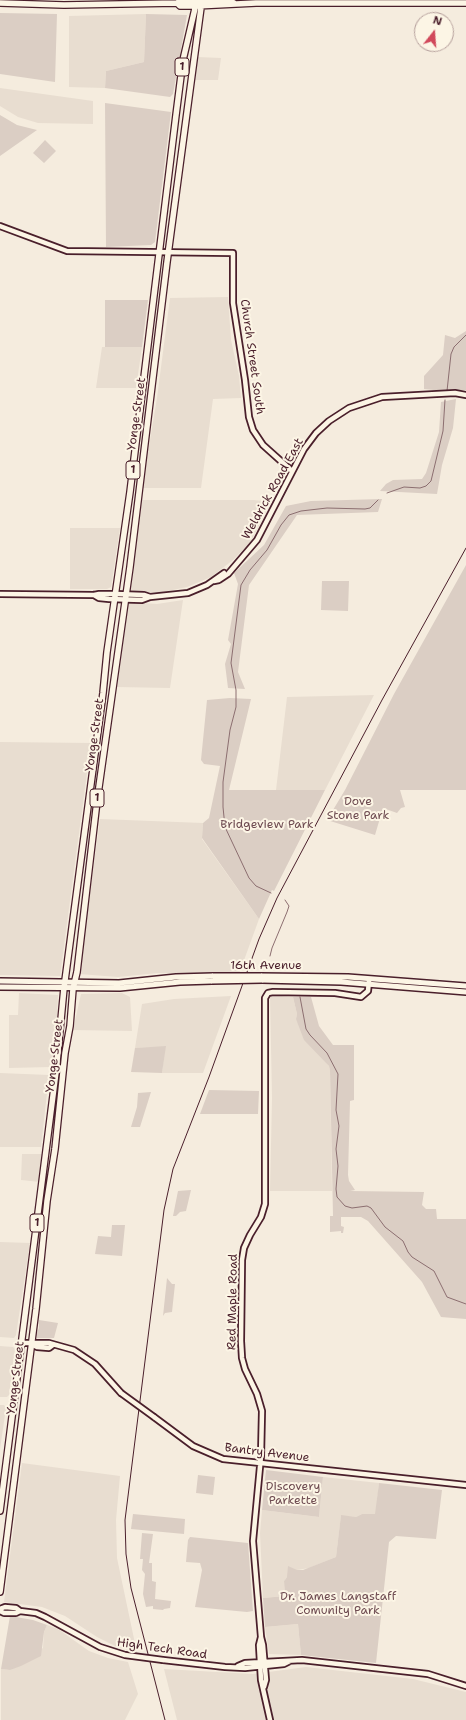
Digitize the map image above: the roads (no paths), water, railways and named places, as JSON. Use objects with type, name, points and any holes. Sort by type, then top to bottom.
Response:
[{"type":"main road","points":[[0,4],[64,5],[177,3],[180,1],[228,5],[234,3],[466,3]]},
{"type":"main road","name":"Yonge Street","points":[[0,1511],[56,1072],[64,985],[130,492],[183,60],[199,2]]},
{"type":"main road","name":"Yonge Street","points":[[0,1592],[36,1309],[47,1201],[55,1149],[73,989],[77,972],[99,786],[125,597],[199,2]]},
{"type":"main road","name":"16th Avenue","points":[[64,985],[74,982],[119,983],[176,977],[213,979]]},
{"type":"main road","name":"16th Avenue","points":[[64,985],[73,989],[120,988],[213,979],[262,978],[466,986]]},
{"type":"main road","points":[[0,980],[64,985]]},
{"type":"main road","points":[[14,981],[14,988]]},
{"type":"main road","name":"16th Avenue","points":[[369,982],[466,992]]},
{"type":"main road","points":[[0,987],[14,988],[64,985]]},
{"type":"street","points":[[0,226],[66,251],[100,253],[169,252]]},
{"type":"street","name":"Church Street South","points":[[169,252],[233,252],[233,303],[249,417],[253,430],[263,445],[292,471]]},
{"type":"street","name":"Weldrick Road East","points":[[0,594],[94,595],[99,598],[115,596],[142,600],[150,597],[188,593],[214,581],[240,562],[257,540],[304,449],[316,433],[329,421],[349,408],[373,399],[391,395],[464,395]]},
{"type":"street","name":"Red Maple Road","points":[[270,1720],[267,1712],[264,1687],[261,1680],[263,1645],[261,1637],[253,1541],[261,1463],[262,1410],[257,1394],[243,1364],[241,1341],[242,1260],[244,1248],[250,1234],[262,1217],[265,1204],[265,998],[268,993],[273,992],[324,993],[361,997],[368,991],[369,982]]},
{"type":"street","name":"Bantry Avenue","points":[[22,1343],[31,1344],[37,1347],[49,1348],[53,1346],[74,1350],[103,1372],[121,1393],[193,1446],[213,1456],[223,1459],[466,1485]]},
{"type":"street","name":"High Tech Road","points":[[0,1610],[4,1613],[16,1613],[20,1611],[36,1613],[100,1647],[125,1655],[226,1667],[238,1666],[244,1663],[263,1664],[290,1660],[302,1660],[428,1674],[466,1686]]},
{"type":"waterway","points":[[447,391],[451,354],[454,347],[466,335]]},
{"type":"waterway","points":[[387,493],[404,487],[420,488],[426,486],[431,481],[443,431],[445,400]]},
{"type":"waterway","points":[[271,893],[256,886],[249,878],[225,827],[223,807],[223,782],[230,730],[236,707],[236,690],[231,663],[241,585],[250,570],[267,550],[281,525],[289,515],[301,511],[327,508],[365,509],[370,508],[378,500]]},
{"type":"waterway","points":[[270,956],[289,906],[285,900]]},
{"type":"waterway","points":[[300,997],[306,1029],[327,1053],[338,1074],[336,1110],[339,1126],[336,1149],[338,1166],[336,1189],[337,1197],[345,1206],[352,1208],[367,1206],[371,1208],[385,1227],[403,1241],[412,1257],[434,1271],[447,1297],[466,1304]]},
{"type":"railway","points":[[165,1720],[131,1588],[126,1554],[125,1520],[164,1210],[173,1169],[209,1077],[259,939],[277,898],[382,700],[466,548]]},
{"type":"park label","name":"Dove Stone Park","points":[[358,809]]},
{"type":"park label","name":"Bridgeview Park","points":[[267,825]]},
{"type":"park label","name":"Discovery Parkette","points":[[293,1494]]},
{"type":"park label","name":"Dr. James Langstaff Comunity Park","points":[[338,1604]]}]
